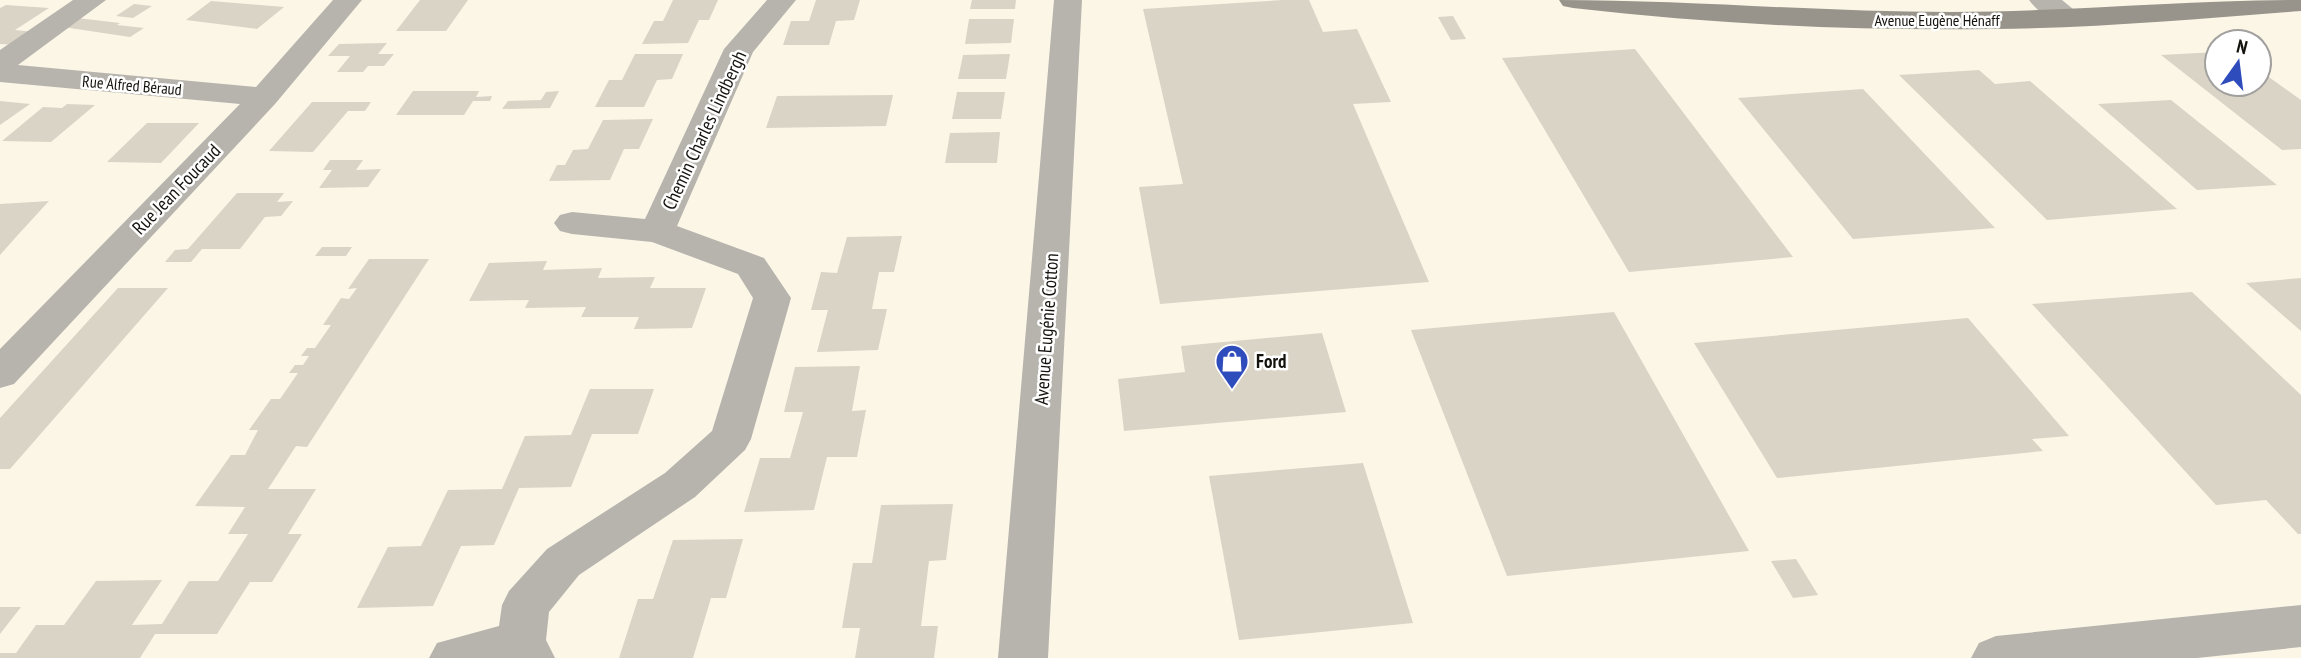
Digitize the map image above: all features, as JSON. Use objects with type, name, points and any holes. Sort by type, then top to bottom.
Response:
[{"type":"main road","name":"Avenue Eugène Hénaff","points":[[1573,0],[1813,18],[1952,22],[2070,18],[2301,3]]},
{"type":"street","points":[[0,64],[92,0]]},
{"type":"street","name":"Rue Jean Foucaud","points":[[0,373],[264,97],[348,0]]},
{"type":"street","name":"Chemin Charles Lindbergh","points":[[657,231],[739,49],[782,0]]},
{"type":"street","name":"Avenue Eugénie Cotton","points":[[1023,658],[1068,0]]},
{"type":"street","points":[[2043,0],[2070,18]]},
{"type":"street","name":"Rue Alfred Béraud","points":[[0,73],[264,97]]},
{"type":"street","name":"Chemin Charles Lindbergh","points":[[454,658],[526,651],[526,605],[563,562],[680,485],[730,439],[772,298],[751,267],[657,231],[572,223]]},
{"type":"street","points":[[1996,658],[2301,626]]},
{"type":"building","points":[[420,0],[468,0],[446,31],[396,31]]},
{"type":"building","points":[[673,0],[718,0],[709,20],[699,20],[688,43],[642,44],[654,21],[663,21]]},
{"type":"building","points":[[816,0],[860,0],[854,20],[836,21],[829,45],[783,45],[791,21],[809,21]]},
{"type":"building","points":[[972,0],[1016,0],[1015,9],[970,9]]},
{"type":"building","points":[[1309,0],[1323,32],[1357,29],[1391,102],[1353,104],[1429,282],[1160,304],[1139,187],[1183,184],[1143,9]]},
{"type":"building","points":[[211,1],[284,7],[257,29],[186,20]]},
{"type":"building","points":[[134,4],[152,6],[133,18],[116,16]]},
{"type":"building","points":[[6,5],[49,8],[15,30],[35,32],[16,45],[0,44],[0,8]]},
{"type":"building","points":[[1453,16],[1466,39],[1451,40],[1438,17]]},
{"type":"building","points":[[77,18],[144,28],[130,37],[63,27]]},
{"type":"building","points":[[969,19],[1014,19],[1011,43],[965,44]]},
{"type":"building","points":[[387,43],[378,54],[394,54],[384,66],[368,66],[363,72],[337,72],[350,56],[328,56],[339,44]]},
{"type":"building","points":[[1635,49],[1793,257],[1629,272],[1502,58]]},
{"type":"building","points":[[2203,53],[2203,88],[2161,55]]},
{"type":"building","points":[[635,54],[683,54],[672,79],[657,80],[644,107],[595,107],[609,80],[622,80]]},
{"type":"building","points":[[1010,54],[1006,79],[958,79],[963,55]]},
{"type":"building","points":[[1979,70],[1995,84],[2030,81],[2177,209],[2047,220],[1899,75]]},
{"type":"building","points":[[2273,80],[2301,100],[2301,149],[2282,150],[2216,98],[2273,98]]},
{"type":"building","points":[[1863,89],[1995,228],[1853,239],[1738,98]]},
{"type":"building","points":[[413,91],[479,91],[476,97],[492,96],[490,101],[473,101],[464,115],[396,115]]},
{"type":"building","points":[[559,91],[550,108],[502,109],[508,101],[541,100],[546,92]]},
{"type":"building","points":[[957,92],[1005,92],[1001,119],[952,119]]},
{"type":"building","points":[[893,95],[886,126],[766,128],[777,96]]},
{"type":"building","points":[[2171,100],[2277,185],[2197,190],[2098,104]]},
{"type":"building","points":[[0,101],[30,104],[0,125]]},
{"type":"building","points":[[312,102],[371,102],[365,111],[348,111],[313,152],[269,151]]},
{"type":"building","points":[[67,104],[95,105],[51,142],[2,141],[43,107],[62,108]]},
{"type":"building","points":[[653,119],[639,149],[624,149],[610,180],[549,181],[557,165],[565,165],[573,150],[588,149],[603,120]]},
{"type":"building","points":[[147,123],[199,123],[161,163],[107,162]]},
{"type":"building","points":[[1000,132],[997,163],[945,163],[950,133]]},
{"type":"building","points":[[330,160],[363,160],[356,170],[381,169],[368,187],[319,188],[332,170],[323,170]]},
{"type":"building","points":[[237,193],[284,193],[277,202],[293,201],[281,216],[265,217],[240,249],[202,249],[191,262],[165,262],[175,250],[188,249]]},
{"type":"building","points":[[49,201],[16,237],[0,255],[0,204]]},
{"type":"building","points":[[902,236],[894,272],[879,272],[872,309],[887,309],[878,350],[817,352],[828,310],[811,310],[821,272],[837,273],[847,237]]},
{"type":"building","points":[[322,247],[352,247],[346,256],[315,256]]},
{"type":"building","points":[[369,259],[429,259],[307,447],[296,446],[268,489],[316,489],[288,534],[302,534],[272,582],[250,582],[217,634],[155,634],[140,658],[0,658],[0,653],[16,653],[36,625],[64,625],[96,581],[162,580],[132,625],[162,624],[189,581],[218,581],[248,534],[228,534],[245,507],[195,506],[231,455],[245,455],[258,430],[249,430],[271,399],[280,399],[298,373],[289,373],[295,365],[303,365],[309,356],[301,356],[307,348],[315,348],[331,325],[323,325],[341,298],[349,299],[357,288],[348,289]]},
{"type":"building","points":[[547,261],[543,270],[602,268],[598,278],[655,277],[650,288],[706,288],[692,328],[634,329],[639,317],[581,317],[586,307],[525,308],[529,300],[469,301],[489,263]]},
{"type":"building","points":[[2301,278],[2301,331],[2246,283]]},
{"type":"building","points":[[118,288],[168,288],[10,469],[0,469],[0,418]]},
{"type":"building","points":[[2192,292],[2301,395],[2301,534],[2266,500],[2216,505],[2032,304]]},
{"type":"building","points":[[1614,312],[1749,551],[1507,576],[1411,330]]},
{"type":"building","points":[[1968,318],[2069,436],[2032,439],[2043,451],[1777,478],[1694,343]]},
{"type":"building","points":[[1322,333],[1346,412],[1124,431],[1118,379],[1185,372],[1181,346]]},
{"type":"building","points":[[860,366],[852,411],[866,410],[857,457],[827,457],[814,510],[744,512],[760,458],[790,458],[803,412],[784,412],[795,367]]},
{"type":"building","points":[[590,389],[654,389],[638,434],[592,434],[571,487],[519,488],[494,545],[461,546],[433,606],[357,608],[388,547],[421,546],[448,490],[502,489],[525,436],[571,435]]},
{"type":"building","points":[[1363,463],[1413,623],[1239,640],[1209,476]]},
{"type":"building","points":[[953,504],[946,560],[929,561],[921,626],[938,626],[934,658],[855,658],[860,628],[842,628],[853,563],[872,563],[881,505]]},
{"type":"building","points":[[743,539],[726,598],[711,598],[693,658],[619,658],[638,599],[653,599],[673,540]]},
{"type":"building","points":[[1796,559],[1818,595],[1793,598],[1771,561]]},
{"type":"building","points":[[0,607],[21,607],[0,634]]},
{"type":"place","name":"Ford","points":[[1232,391]]}]
